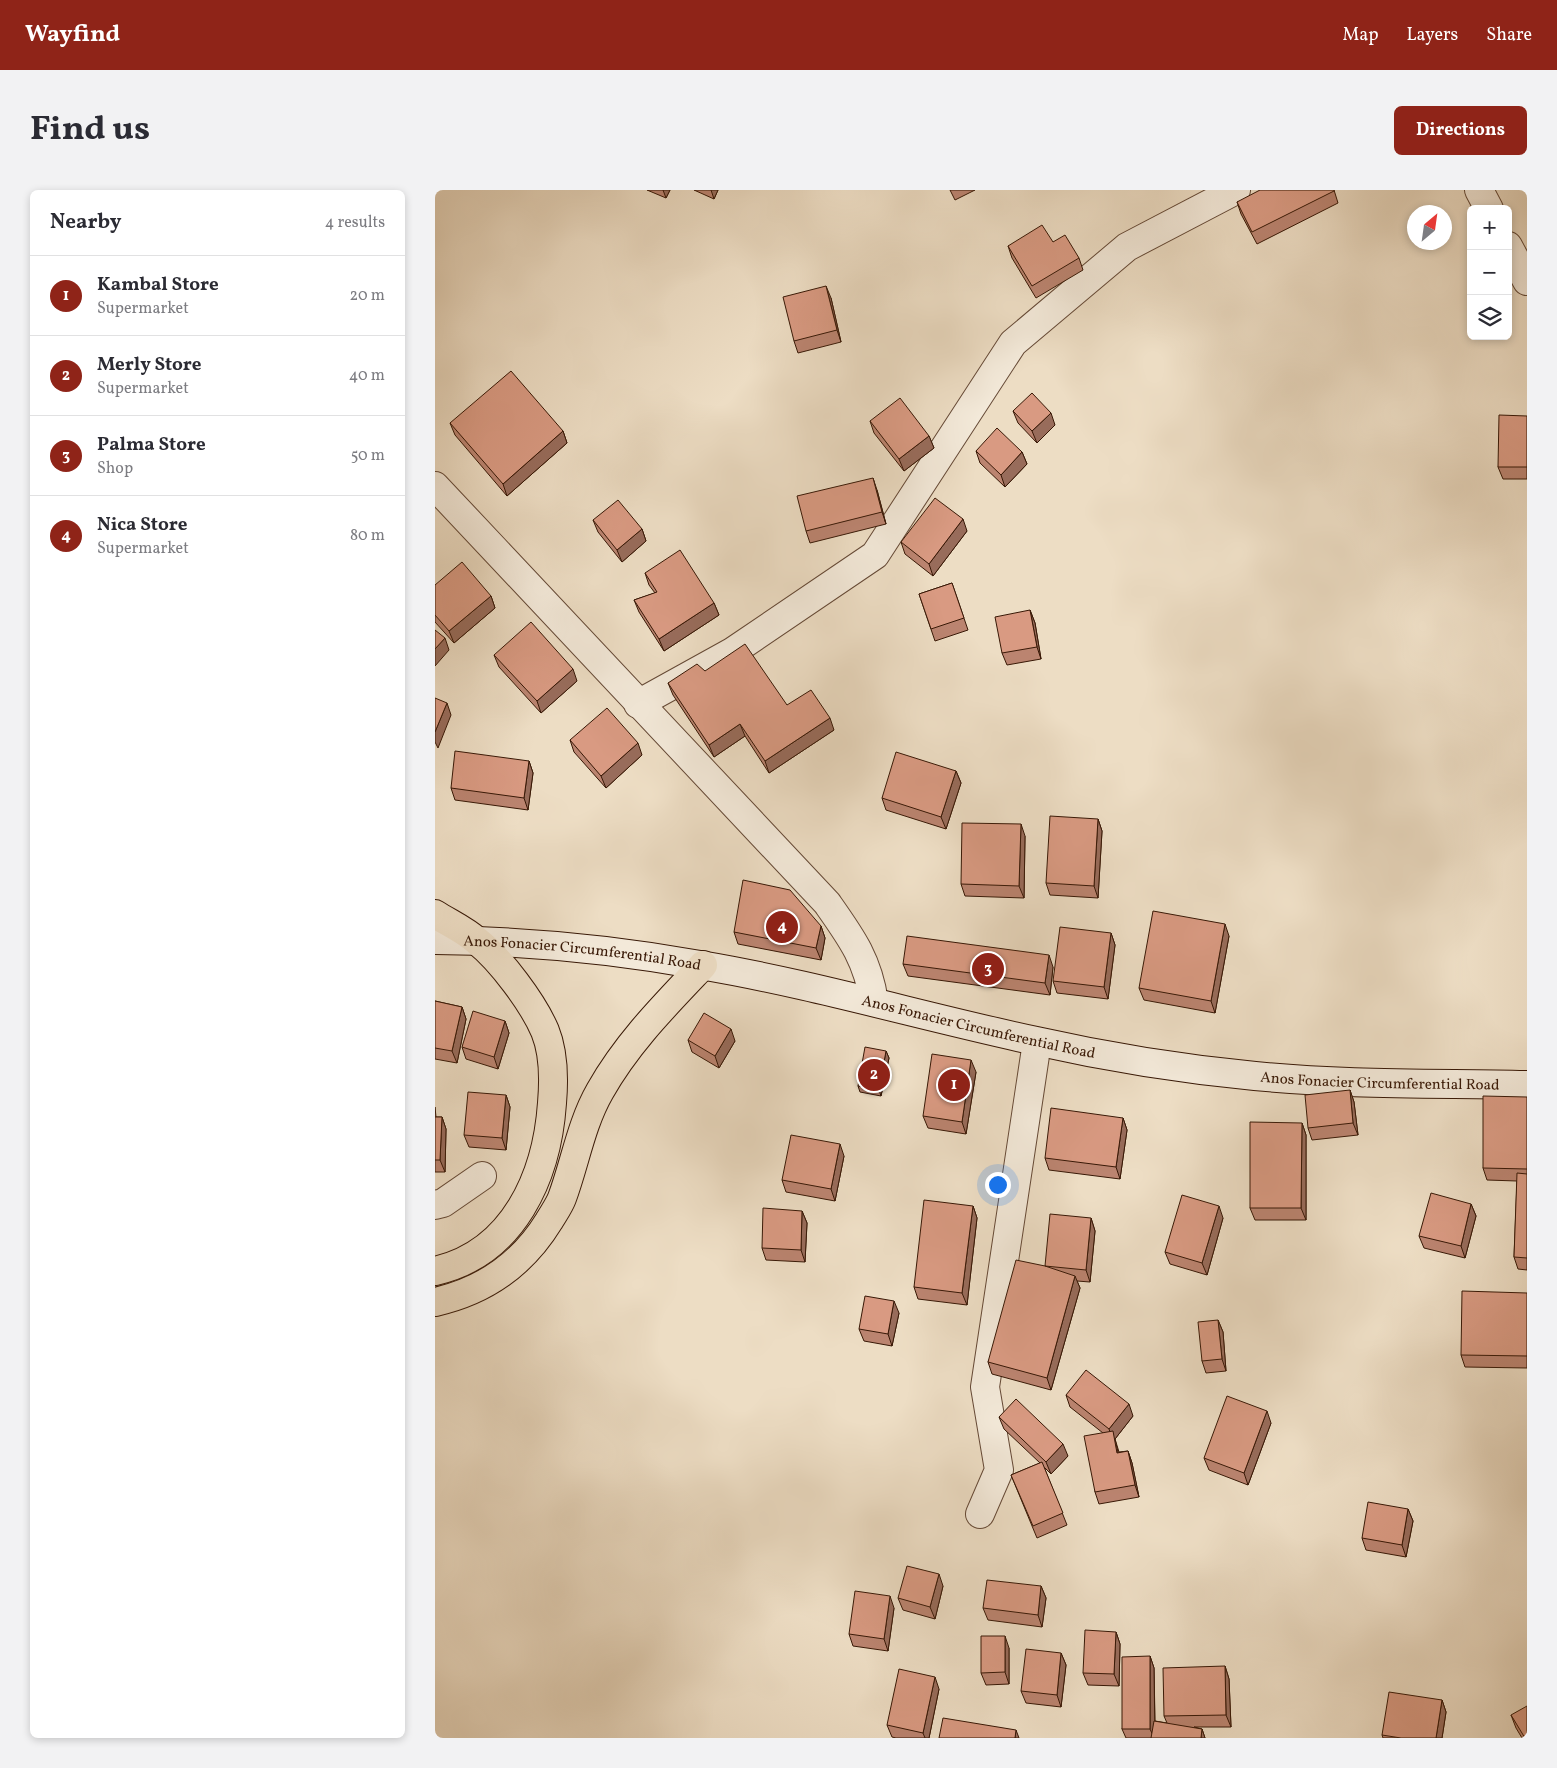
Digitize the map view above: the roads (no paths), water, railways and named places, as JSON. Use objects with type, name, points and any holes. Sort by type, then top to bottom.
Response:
[{"type":"main road","points":[[435,914],[477,941],[513,981],[533,1007],[546,1032],[551,1055],[554,1086],[551,1122],[543,1156],[533,1188],[515,1217],[495,1241],[470,1257],[435,1271]]},
{"type":"main road","points":[[435,1302],[455,1298],[484,1284],[515,1264],[540,1235],[561,1200],[599,1094],[615,1066],[641,1033],[703,965]]},
{"type":"street","points":[[638,704],[732,652],[875,555],[1013,343],[1127,247],[1237,190]]},
{"type":"street","points":[[1479,190],[1487,205]]},
{"type":"street","points":[[1510,250],[1527,281]]},
{"type":"street","points":[[435,486],[827,903],[858,948],[871,977],[875,1002]]},
{"type":"street","name":"Anos Fonacier Circumferential Road","points":[[435,940],[477,941],[620,952],[703,965],[875,1002],[1037,1042],[1182,1067],[1256,1076],[1323,1080],[1527,1085]]},
{"type":"street","points":[[980,1514],[999,1470],[985,1387],[1037,1042]]},
{"type":"street","points":[[435,1205],[443,1203],[482,1176]]},
{"type":"place","name":"Nica Store","points":[[782,927]]},
{"type":"place","name":"Palma Store","points":[[988,969]]},
{"type":"place","name":"Merly Store","points":[[874,1075]]},
{"type":"place","name":"Kambal Store","points":[[954,1085]]}]
